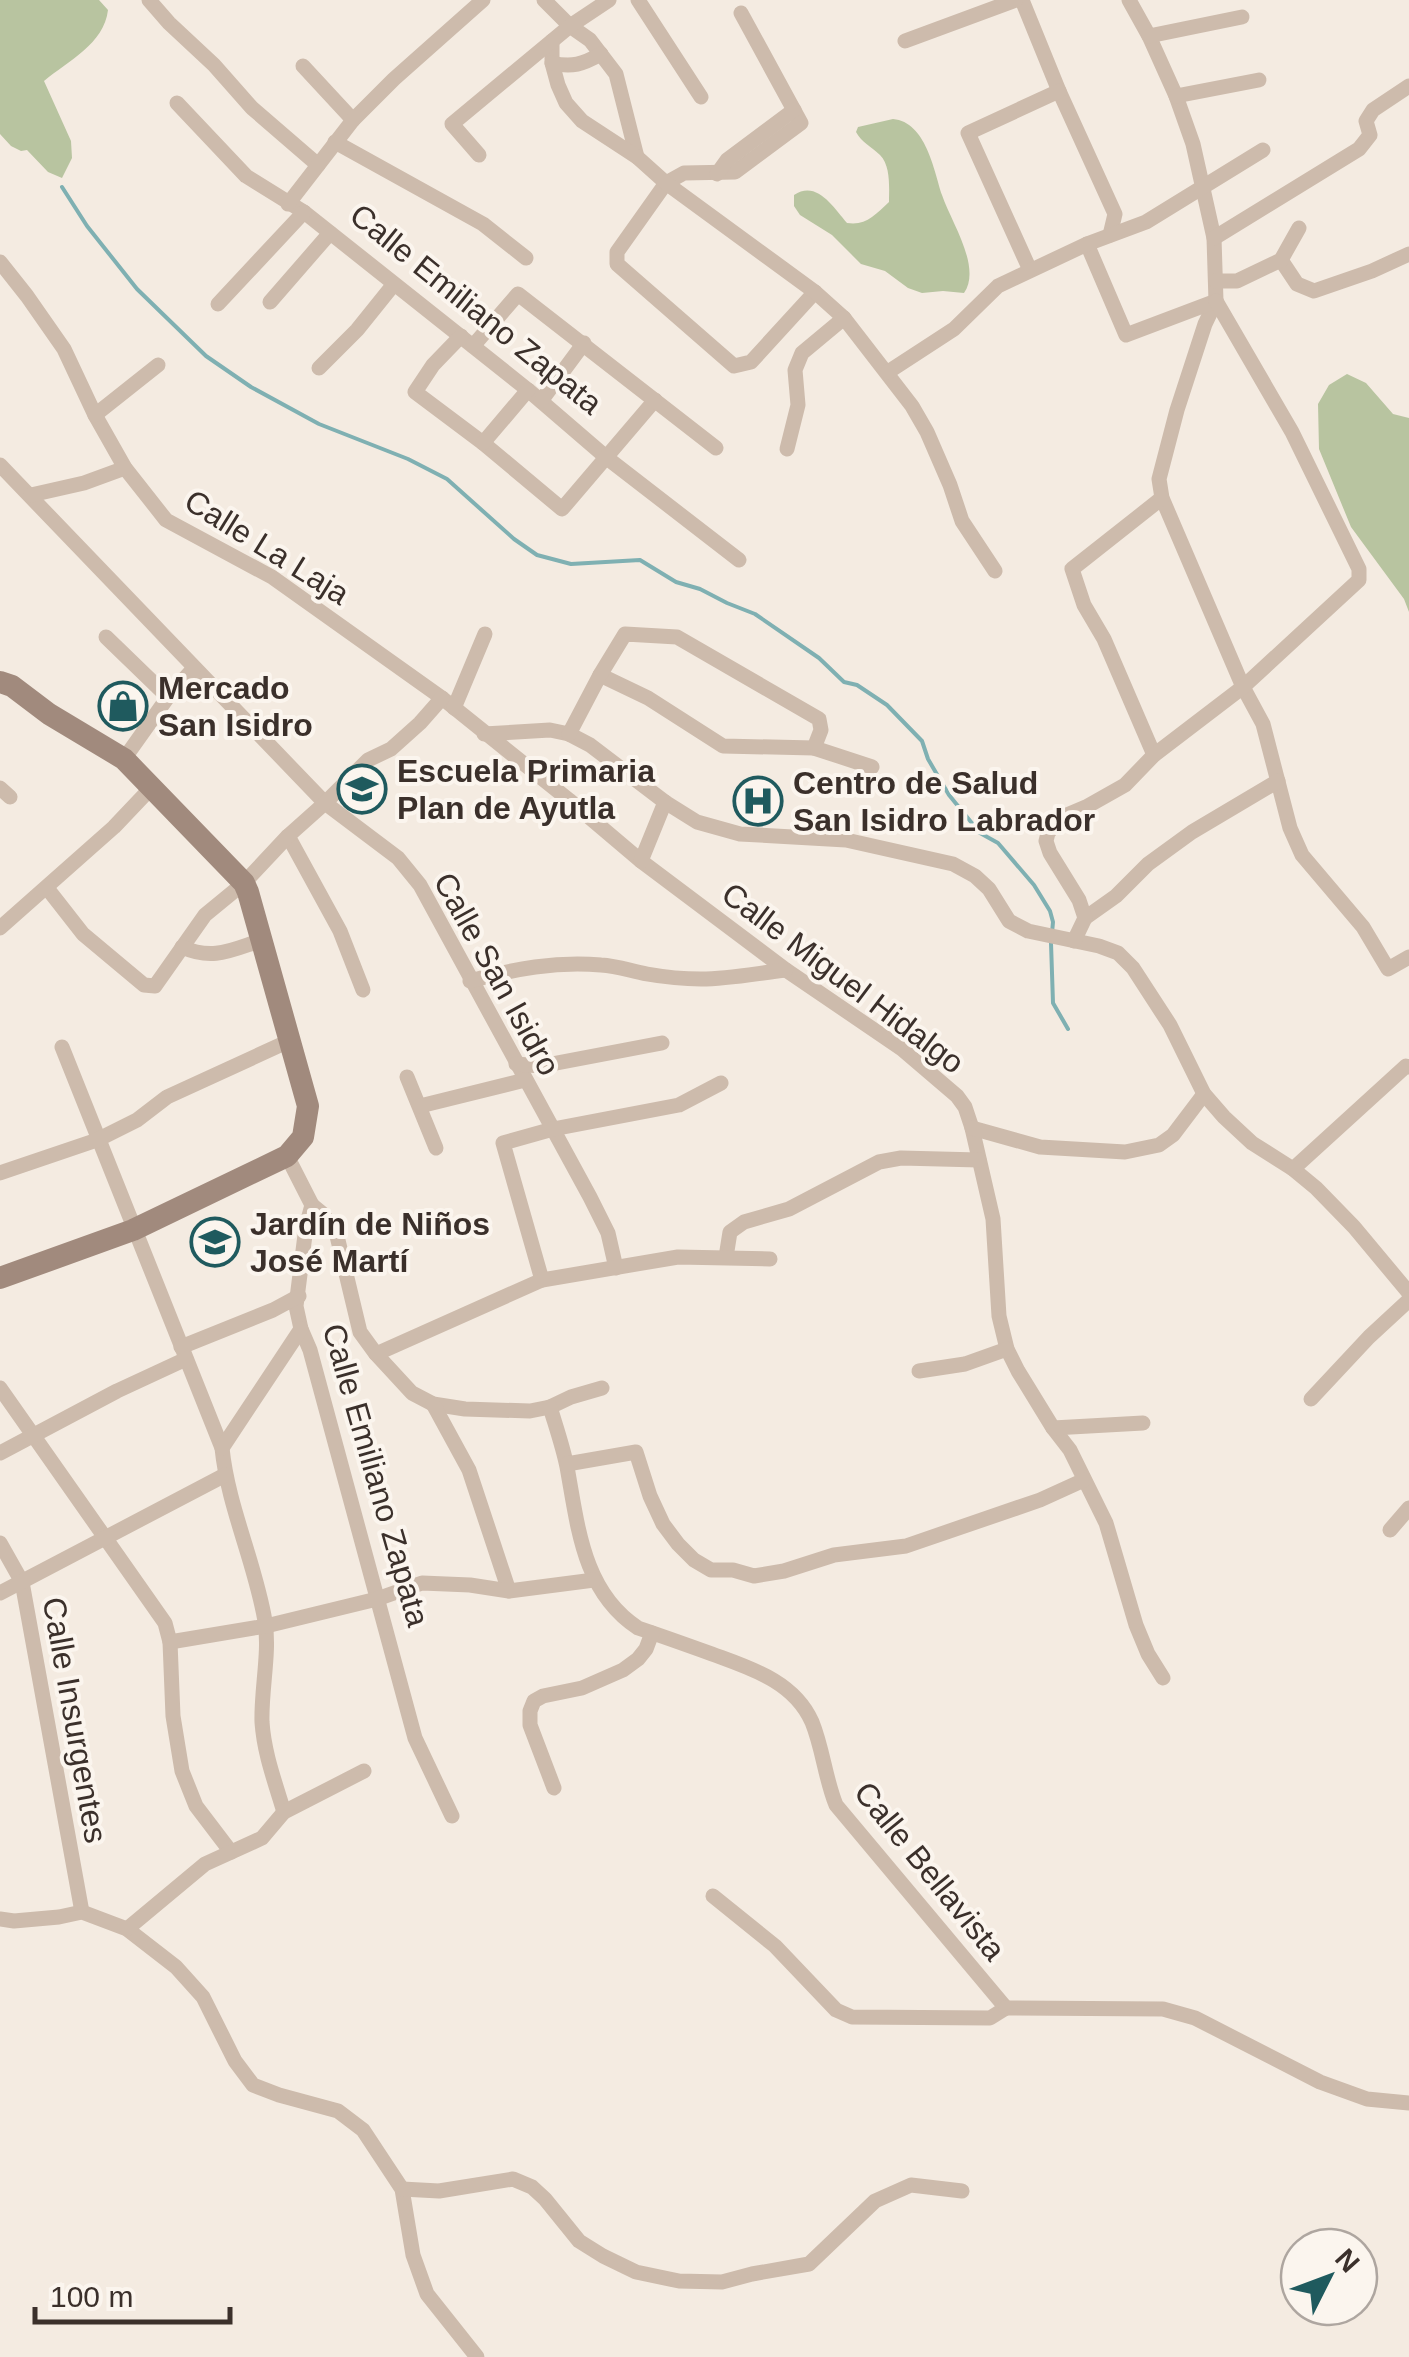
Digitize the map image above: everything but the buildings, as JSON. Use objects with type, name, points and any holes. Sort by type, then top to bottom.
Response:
[{"type":"street","points":[[149,0],[252,108],[318,165]]},
{"type":"street","points":[[288,204],[353,120],[484,0]]},
{"type":"street","points":[[544,0],[590,40],[616,74],[636,157]]},
{"type":"street","points":[[478,155],[452,124],[552,40],[609,0]]},
{"type":"street","points":[[638,0],[701,98]]},
{"type":"street","points":[[904,40],[1019,0],[1115,214],[1110,235]]},
{"type":"street","points":[[1128,0],[1150,36],[1176,96],[1192,144],[1214,238],[1216,302],[1177,410],[1159,479],[1162,498],[1244,687],[1264,724],[1290,828],[1302,855],[1363,927],[1388,969],[1409,957]]},
{"type":"street","points":[[742,13],[801,123],[734,172],[684,174],[666,182],[617,252],[617,264],[734,366],[751,362],[815,292]]},
{"type":"street","points":[[1150,36],[1242,17]]},
{"type":"street","points":[[552,40],[558,85],[566,104],[582,121],[636,157],[844,318],[912,406],[950,484],[962,522],[995,571]]},
{"type":"street","points":[[552,62],[569,67],[602,54]]},
{"type":"street","points":[[303,66],[353,120]]},
{"type":"street","points":[[1176,96],[1260,80]]},
{"type":"street","points":[[1214,238],[1359,149],[1370,134],[1366,121],[1373,110],[1409,86]]},
{"type":"street","points":[[1030,270],[968,133],[1059,91]]},
{"type":"street","name":"Calle Emiliano Zapata","points":[[177,103],[246,176],[304,212],[739,560]]},
{"type":"street","points":[[335,142],[483,224],[526,258]]},
{"type":"street","points":[[888,372],[954,329],[998,286],[1087,244],[1146,222],[1263,150]]},
{"type":"street","points":[[218,304],[304,212]]},
{"type":"street","points":[[1115,214],[1146,222]]},
{"type":"street","points":[[1216,281],[1236,281],[1281,260],[1300,228]]},
{"type":"street","points":[[270,302],[330,233]]},
{"type":"street","points":[[1087,244],[1126,335],[1216,302]]},
{"type":"street","points":[[1281,260],[1297,284],[1314,291],[1409,254]]},
{"type":"street","name":"Calle La Laja","points":[[0,262],[64,349],[125,468],[166,520],[272,577],[448,703]]},
{"type":"street","points":[[319,368],[394,284]]},
{"type":"street","points":[[655,400],[562,509],[414,392],[433,366],[518,294],[584,343],[716,448]]},
{"type":"street","points":[[1084,918],[1079,900],[1050,854],[1048,832],[1060,818],[1125,785],[1154,755],[1244,687],[1359,580],[1359,569],[1292,432],[1216,302]]},
{"type":"street","points":[[786,449],[798,404],[795,370],[802,353],[844,318]]},
{"type":"street","points":[[483,444],[584,343]]},
{"type":"street","points":[[94,414],[158,366]]},
{"type":"street","name":"Calle San Isidro","points":[[0,465],[325,803],[398,858],[420,886],[590,1197],[608,1233],[616,1268]]},
{"type":"street","points":[[31,495],[84,483],[125,468]]},
{"type":"street","points":[[1154,755],[1104,638],[1084,604],[1072,569],[1162,498]]},
{"type":"street","points":[[46,888],[83,934],[144,985],[155,986],[205,915],[244,883],[368,760],[392,748],[448,703],[485,634]]},
{"type":"street","points":[[569,734],[625,634],[677,637],[819,720],[821,730],[814,748]]},
{"type":"street","points":[[106,637],[168,697]]},
{"type":"street","points":[[124,759],[194,668]]},
{"type":"street","points":[[600,675],[648,698],[723,746],[814,748],[872,767]]},
{"type":"street","points":[[0,682],[124,759],[244,883],[308,1106],[303,1136],[286,1156],[134,1230],[0,1278]]},
{"type":"street","name":"Calle Miguel Hidalgo","points":[[448,703],[641,862],[786,970],[902,1048],[957,1096],[972,1128],[993,1218],[999,1316],[1007,1349],[1052,1428],[1070,1450],[1106,1523],[1136,1625],[1164,1678]]},
{"type":"street","points":[[484,734],[550,730],[569,734],[697,822],[740,834],[846,840],[953,864],[989,889],[1009,922],[1028,931],[1099,946],[1118,954],[1133,968],[1170,1024],[1204,1094],[1252,1143],[1316,1188],[1354,1227],[1409,1297],[1311,1399]]},
{"type":"street","points":[[1074,941],[1084,918],[1116,896],[1148,864],[1192,832],[1278,781]]},
{"type":"street","points":[[4,918],[46,888],[151,788]]},
{"type":"street","points":[[641,862],[665,802]]},
{"type":"street","points":[[288,836],[340,931],[363,990]]},
{"type":"street","points":[[182,947],[201,956],[262,940]]},
{"type":"street","points":[[470,981],[554,964],[598,964],[699,979],[786,970]]},
{"type":"street","points":[[0,1173],[97,1140],[137,1120],[167,1097],[289,1041]]},
{"type":"street","points":[[516,1064],[541,1066],[662,1044]]},
{"type":"street","points":[[62,1047],[222,1448],[224,1475],[266,1626],[262,1722],[267,1758],[284,1812]]},
{"type":"street","points":[[1294,1170],[1407,1066]]},
{"type":"street","points":[[407,1077],[436,1148]]},
{"type":"street","points":[[420,1106],[525,1080]]},
{"type":"street","points":[[542,1280],[504,1143],[553,1129],[679,1106],[721,1083]]},
{"type":"street","points":[[972,1128],[1040,1147],[1125,1152],[1159,1145],[1174,1135],[1204,1094]]},
{"type":"street","points":[[286,1156],[312,1205],[323,1214],[336,1236],[360,1332],[412,1393],[433,1404],[465,1409],[530,1411],[602,1388]]},
{"type":"street","points":[[726,1257],[730,1232],[744,1222],[788,1209],[879,1162],[901,1158],[979,1160]]},
{"type":"street","name":"Calle Emiliano Zapata","points":[[312,1205],[296,1306],[301,1329],[310,1350],[415,1738],[452,1816]]},
{"type":"street","points":[[376,1354],[542,1280],[678,1258],[770,1260]]},
{"type":"street","points":[[0,1453],[183,1353],[299,1296]]},
{"type":"street","points":[[222,1448],[301,1329]]},
{"type":"street","points":[[919,1371],[965,1364],[1007,1349]]},
{"type":"street","points":[[0,1388],[165,1624],[182,1771],[196,1806],[231,1852]]},
{"type":"street","points":[[433,1404],[469,1470],[508,1591]]},
{"type":"street","name":"Calle Bellavista","points":[[550,1406],[594,1580],[608,1603],[638,1628],[755,1670],[792,1693],[813,1725],[836,1805],[1006,2008],[1162,2009],[1195,2018],[1320,2082],[1367,2099],[1409,2103]]},
{"type":"street","points":[[1052,1428],[1144,1423]]},
{"type":"street","points":[[566,1464],[636,1452],[650,1496],[678,1544],[711,1570],[733,1570],[754,1576],[834,1555],[906,1546],[1040,1500],[1084,1480]]},
{"type":"street","points":[[0,1593],[224,1475]]},
{"type":"street","points":[[1390,1530],[1409,1508]]},
{"type":"street","name":"Calle Insurgentes","points":[[0,1543],[22,1582],[82,1912]]},
{"type":"street","points":[[170,1642],[266,1626],[422,1583],[508,1591],[594,1580]]},
{"type":"street","points":[[554,1788],[530,1726],[534,1701],[582,1688],[624,1670],[646,1649],[652,1633]]},
{"type":"street","points":[[127,1929],[206,1864],[262,1838],[284,1812],[364,1771]]},
{"type":"street","points":[[713,1896],[775,1946],[836,2010],[852,2017],[990,2018],[1006,2008]]},
{"type":"street","points":[[0,1919],[29,1920],[82,1912],[127,1929],[176,1967],[204,1997],[235,2061],[253,2084],[338,2110],[363,2130],[402,2189],[413,2255],[428,2294],[477,2357]]},
{"type":"street","points":[[402,2189],[439,2191],[513,2179],[532,2187],[579,2241],[602,2256],[636,2272],[680,2281],[722,2282],[809,2264],[876,2201],[912,2185],[962,2191]]},
{"type":"green space","points":[[0,0],[99,0],[108,10],[100,33],[92,42],[44,81],[71,141],[72,158],[62,178],[48,172],[27,150],[11,146],[0,134]]},
{"type":"green space","points":[[893,119],[913,129],[932,161],[967,258],[969,282],[964,293],[922,293],[885,271],[861,264],[794,206],[794,195],[810,191],[824,197],[847,223],[865,221],[879,211],[889,202],[886,165],[856,132],[858,127]]},
{"type":"green space","points":[[1347,374],[1366,383],[1393,414],[1409,418],[1409,612],[1404,599],[1351,527],[1319,449],[1318,404],[1329,385]]},
{"type":"waterway","points":[[62,187],[137,289],[206,356],[251,387],[319,424],[447,479],[537,555],[571,564],[640,560],[676,582],[755,614],[819,658],[844,682],[857,685],[887,705],[922,741],[949,795],[980,833],[998,843],[1034,885],[1050,911],[1052,933]]},
{"type":"waterway","points":[[1051,943],[1053,1003],[1068,1029]]},
{"type":"place","name":"Mercado San Isidro","points":[[123,706]]},
{"type":"place","name":"Escuela Primaria Plan de Ayutla","points":[[362,789]]},
{"type":"place","name":"Centro de Salud San Isidro Labrador","points":[[758,801]]},
{"type":"place","name":"Jardín de Niños José Martí","points":[[215,1242]]}]
